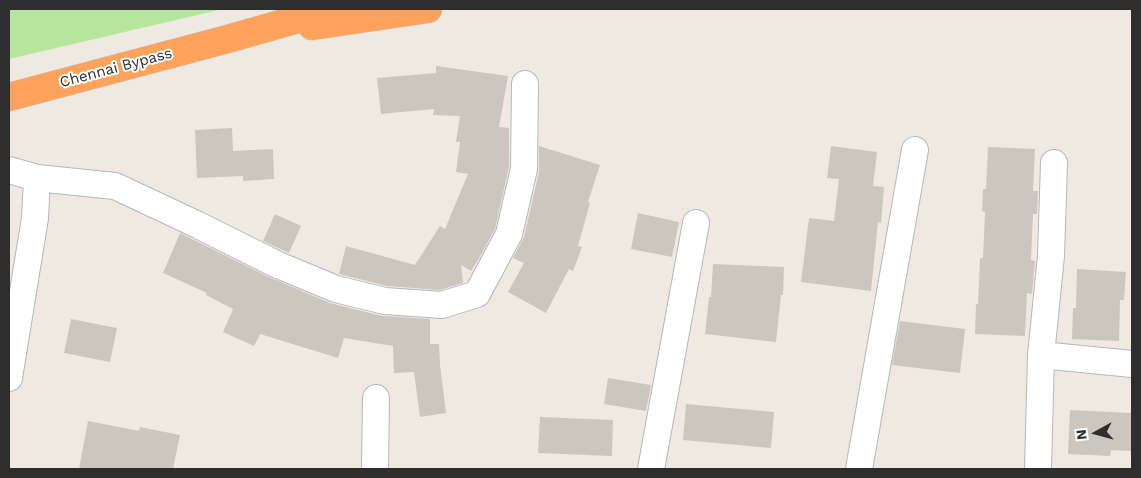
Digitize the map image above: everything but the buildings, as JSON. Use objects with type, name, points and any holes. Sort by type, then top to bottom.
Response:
[{"type":"highway","points":[[224,40],[333,9]]},
{"type":"highway","points":[[224,40],[428,9]]},
{"type":"highway","name":"Chennai Bypass","points":[[9,97],[224,40]]},
{"type":"street","points":[[9,170],[37,178],[115,186],[278,265],[336,289],[385,300],[442,305],[477,294],[509,234],[524,169],[525,84]]},
{"type":"street","points":[[859,469],[915,150]]},
{"type":"street","points":[[1038,469],[1041,355],[1051,256],[1054,163]]},
{"type":"street","points":[[9,378],[35,218],[37,178]]},
{"type":"street","points":[[651,469],[696,223]]},
{"type":"street","points":[[1041,355],[1132,364]]},
{"type":"street","points":[[375,469],[376,398]]},
{"type":"green space","points":[[9,9],[223,9],[9,59]]}]
